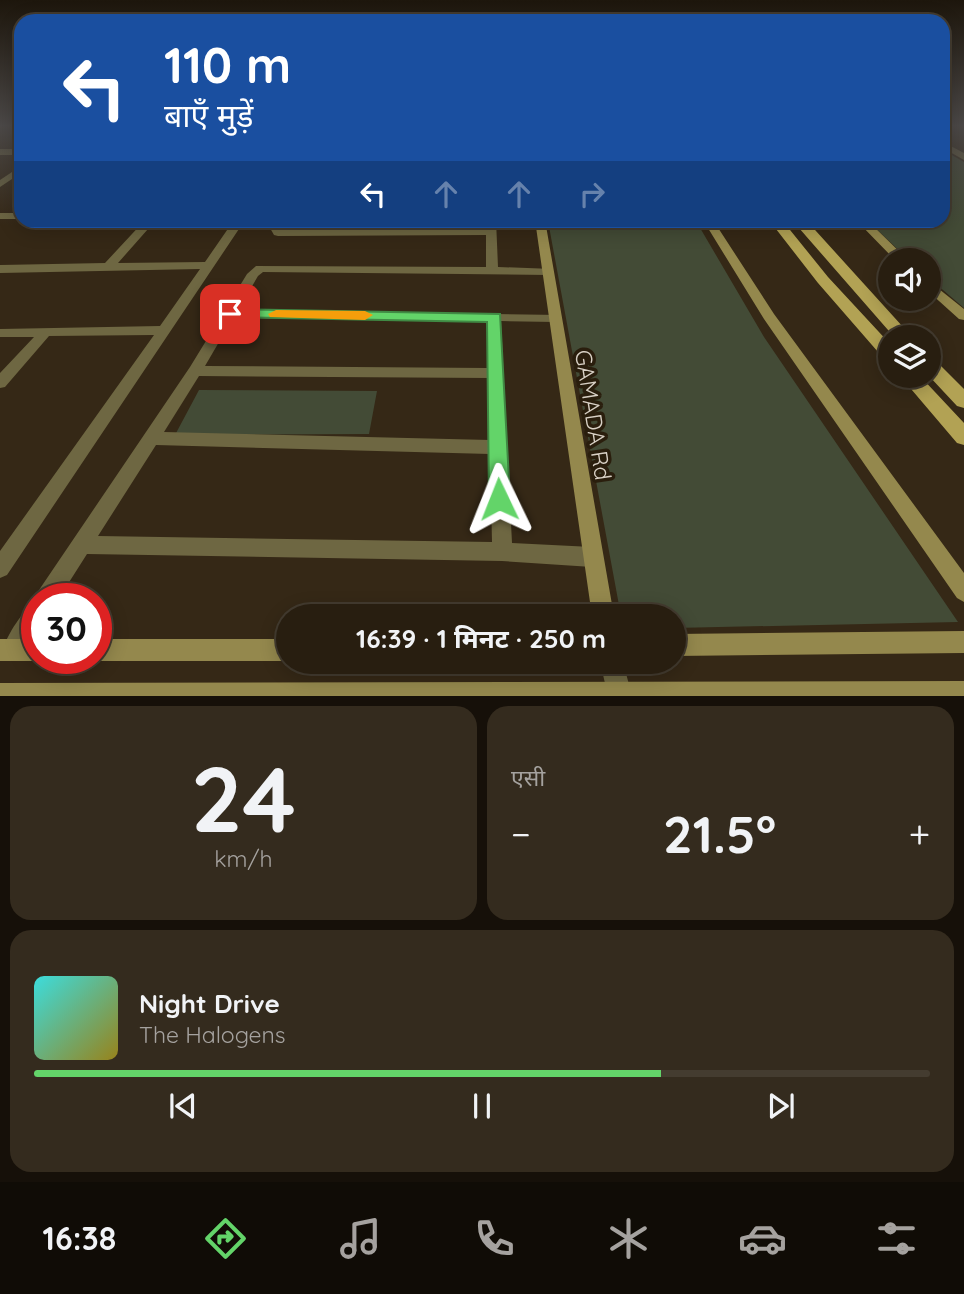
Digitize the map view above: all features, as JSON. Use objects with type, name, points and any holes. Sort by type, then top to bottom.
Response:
[{"type":"main road","points":[[781,228],[878,341]]},
{"type":"main road","points":[[805,228],[893,325]]},
{"type":"main road","points":[[941,377],[964,401]]},
{"type":"main road","points":[[920,388],[964,437]]},
{"type":"street","points":[[108,267],[144,228]]},
{"type":"street","points":[[0,568],[234,228]]},
{"type":"street","points":[[275,228],[278,233],[430,228]]},
{"type":"street","points":[[491,228],[492,269]]},
{"type":"street","name":"GAMADA Rd","points":[[541,228],[601,604]]},
{"type":"street","points":[[713,228],[769,316],[964,591]]},
{"type":"street","points":[[869,228],[890,248]]},
{"type":"street","points":[[0,268],[209,265]]},
{"type":"street","points":[[57,583],[195,372],[253,274],[265,267],[549,271]]},
{"type":"street","points":[[941,296],[964,316]]},
{"type":"street","points":[[230,314],[555,318]]},
{"type":"street","points":[[495,317],[502,552]]},
{"type":"street","points":[[0,333],[163,330]]},
{"type":"street","points":[[0,383],[45,332]]},
{"type":"street","points":[[195,372],[496,373]]},
{"type":"street","points":[[151,438],[497,447]]},
{"type":"street","points":[[82,545],[502,552],[592,557]]},
{"type":"street","points":[[7,650],[21,633]]},
{"type":"street","points":[[686,645],[964,642]]},
{"type":"street","points":[[112,650],[276,650]]},
{"type":"street","points":[[615,674],[620,694]]},
{"type":"street","points":[[0,695],[964,693]]},
{"type":"green space","points":[[950,159],[964,162],[964,308],[941,288],[941,248],[896,248],[875,228],[950,228]]},
{"type":"green space","points":[[549,228],[700,228],[764,337],[958,622],[686,628],[686,604],[619,604]]},
{"type":"green space","points":[[199,390],[377,391],[369,434],[175,435]]},
{"type":"slow traffic","points":[[276,314],[365,315]]},
{"type":"route","points":[[230,314],[495,317],[499,499]]}]
